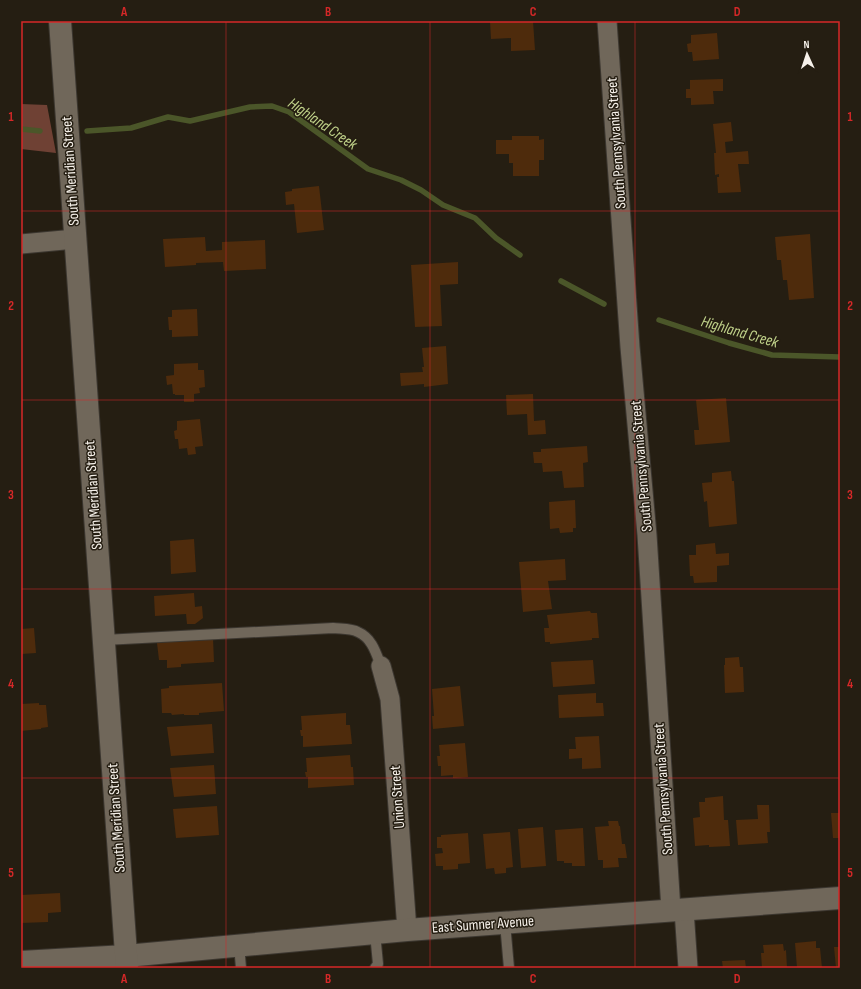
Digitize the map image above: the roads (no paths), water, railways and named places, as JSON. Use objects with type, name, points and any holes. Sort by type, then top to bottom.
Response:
[{"type":"main road","name":"South Meridian Street","points":[[60,21],[127,962]]},
{"type":"main road","name":"East Sumner Avenue","points":[[21,962],[72,964],[127,962],[239,945],[407,930],[840,898]]},
{"type":"street","name":"South Pennsylvania Street","points":[[607,21],[630,339],[678,910],[688,968]]},
{"type":"street","points":[[21,244],[75,239]]},
{"type":"street","name":"Union Street","points":[[381,666],[390,699],[407,930]]},
{"type":"lane","points":[[104,640],[333,628],[358,631],[366,637],[374,647],[381,666]]},
{"type":"lane","points":[[504,923],[508,968]]},
{"type":"lane","points":[[375,968],[378,964],[376,933]]},
{"type":"lane","points":[[239,945],[241,968]]},
{"type":"waterway","name":"Highland Creek","points":[[87,131],[131,128],[168,117],[190,121],[250,107],[272,106],[289,112],[368,169],[401,180],[421,190],[443,205],[475,218],[496,238],[520,255]]},
{"type":"waterway","name":"Highland Creek","points":[[21,129],[40,131]]},
{"type":"waterway","name":"Highland Creek","points":[[561,281],[604,304]]},
{"type":"waterway","name":"Highland Creek","points":[[659,320],[729,343],[772,355],[840,357]]}]
